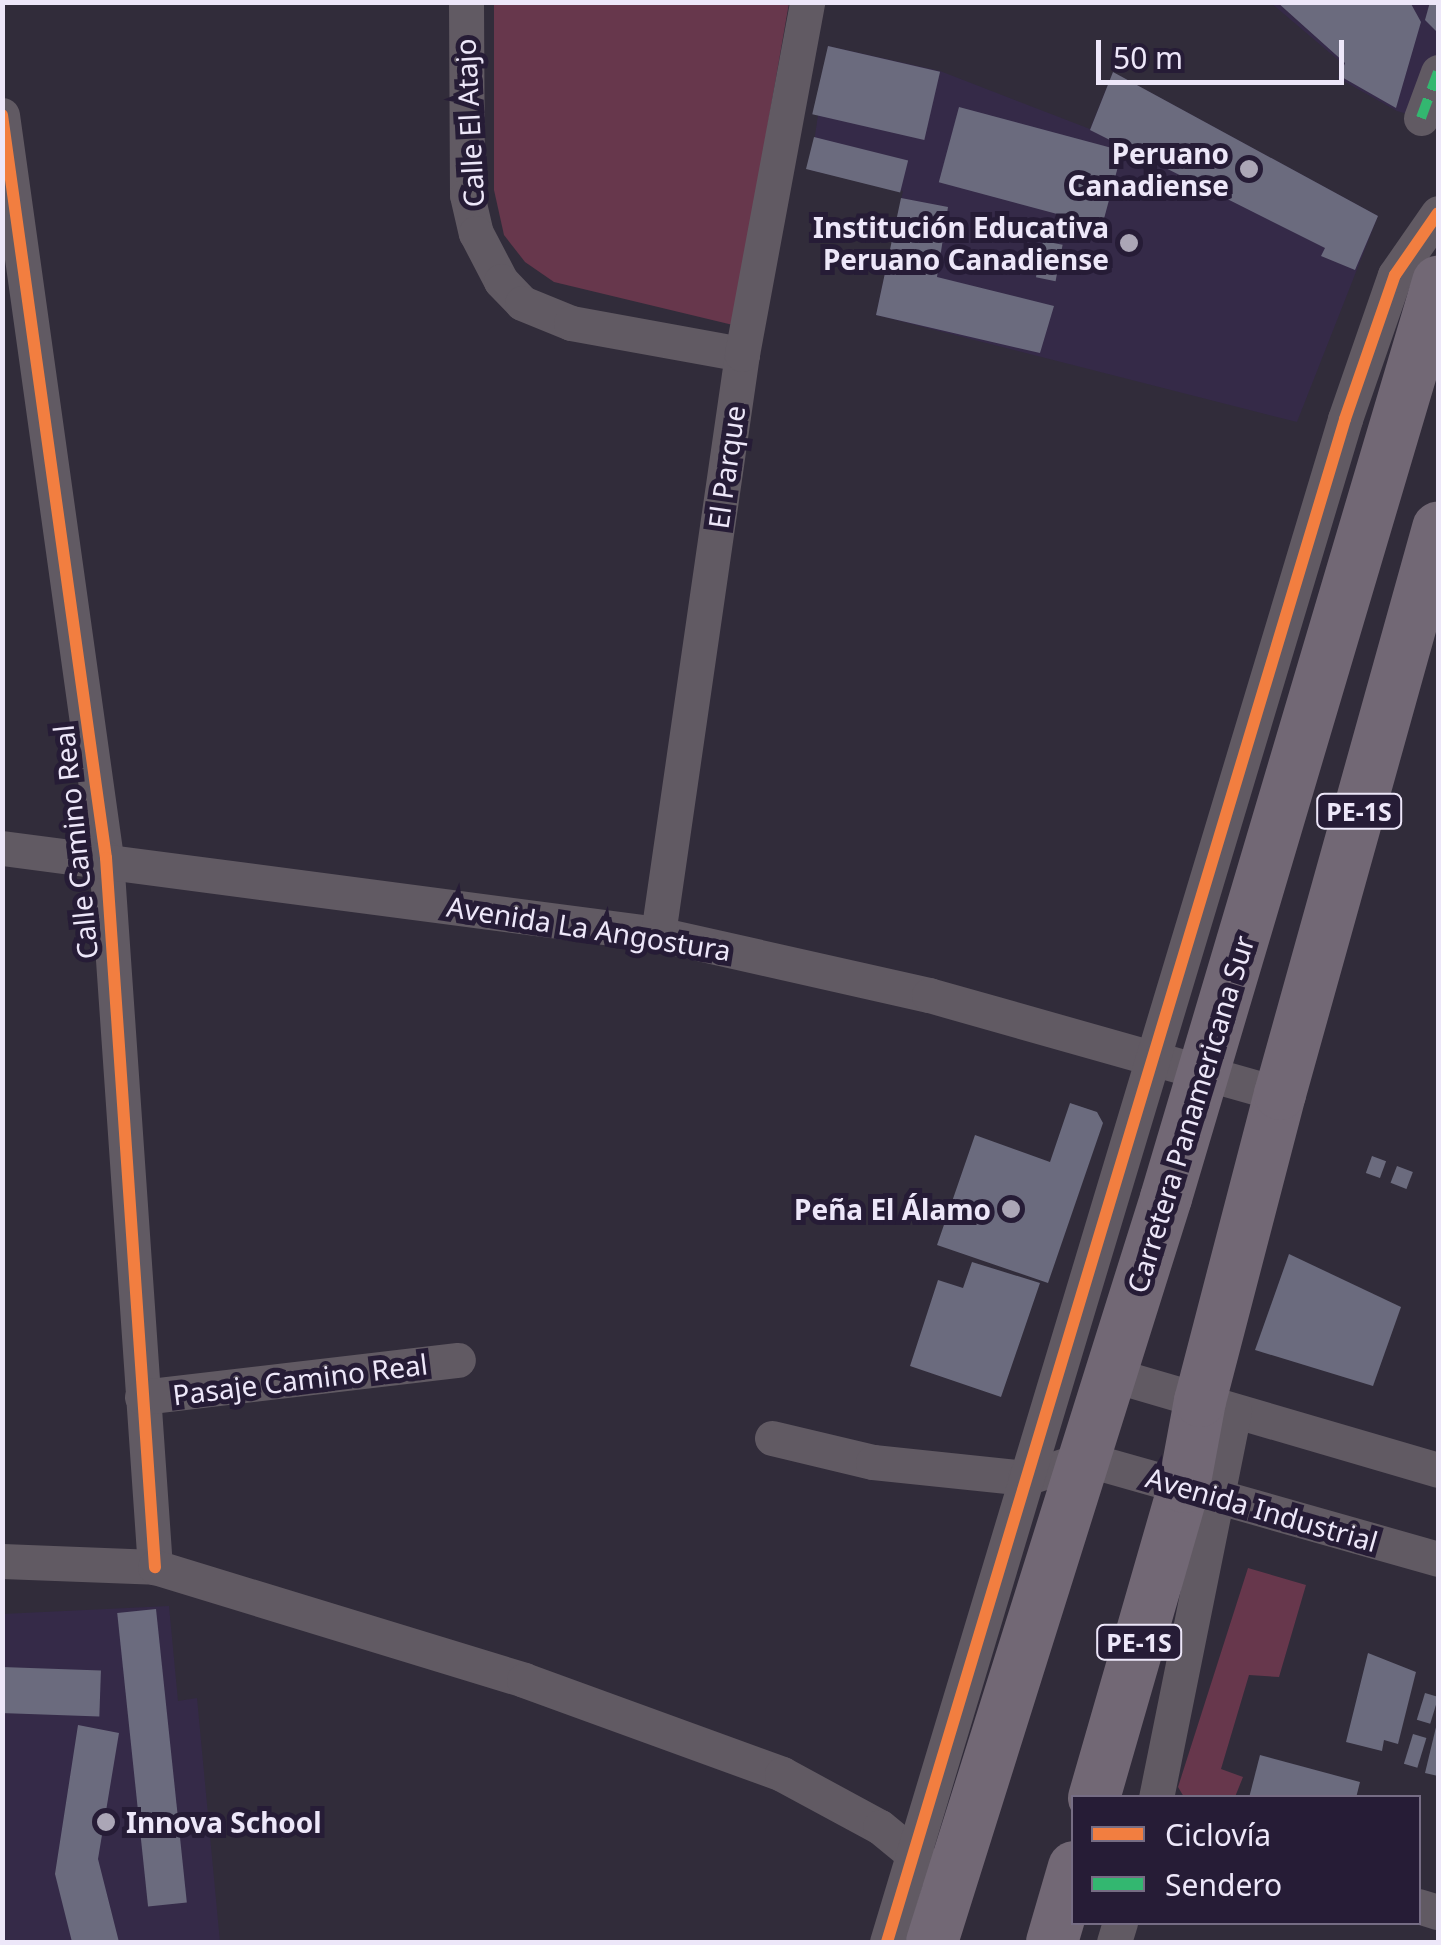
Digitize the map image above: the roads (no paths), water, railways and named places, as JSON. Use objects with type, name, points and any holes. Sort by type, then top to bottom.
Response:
[{"type":"highway","name":"Carretera Panamericana Sur","points":[[932,1942],[931,1869],[1084,1458],[1204,1072],[1438,282]]},
{"type":"highway","name":"PE-1S","points":[[1095,1795],[1202,1492],[1280,1094],[1430,590],[1438,528]]},
{"type":"highway","points":[[1052,1942],[1071,1878]]},
{"type":"street","name":"Calle El Atajo","points":[[466,2],[467,195],[476,233],[501,280],[522,303],[571,323],[742,354]]},
{"type":"street","name":"El Parque","points":[[658,934],[742,354],[808,2]]},
{"type":"street","points":[[1420,118],[1438,72]]},
{"type":"street","name":"Calle Camino Real","points":[[2,115],[106,858],[155,1568]]},
{"type":"street","points":[[887,1942],[931,1869],[1025,1478],[1346,419],[1395,274],[1438,213]]},
{"type":"street","name":"Avenida La Angostura","points":[[2,848],[106,858],[658,934],[928,995],[1280,1094]]},
{"type":"street","name":"Pasaje Camino Real","points":[[142,1398],[458,1360]]},
{"type":"street","points":[[1110,1374],[1438,1470]]},
{"type":"street","points":[[772,1438],[874,1462],[1025,1478],[1084,1458]]},
{"type":"street","name":"Avenida Industrial","points":[[1084,1458],[1438,1559]]},
{"type":"street","points":[[1156,1795],[1202,1492]]},
{"type":"street","points":[[2,1562],[155,1568],[524,1680],[782,1774],[880,1827],[931,1869]]},
{"type":"place","name":"Peruano Canadiense","points":[[1249,169]]},
{"type":"place","name":"Institución Educativa Peruano Canadiense","points":[[1129,243]]},
{"type":"place","name":"Peña El Álamo","points":[[1011,1209]]},
{"type":"place","name":"Innova School","points":[[106,1822]]}]
